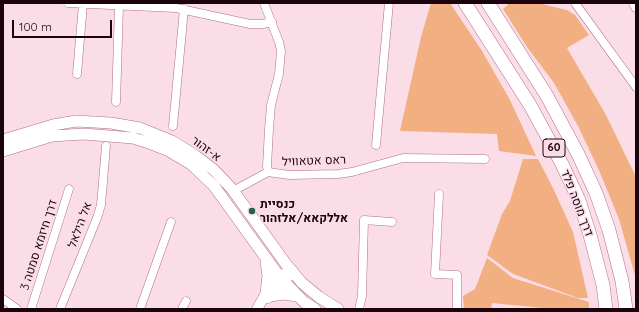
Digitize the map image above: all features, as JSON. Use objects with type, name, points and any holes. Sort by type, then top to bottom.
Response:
[{"type":"highway","name":"דרך מוסה פלד","points":[[465,3],[530,106],[561,162],[578,200],[590,235],[603,288],[606,309]]},
{"type":"highway","name":"דרך מוסה פלד","points":[[488,3],[547,96],[578,154],[596,193],[611,237],[622,281],[626,309]]},
{"type":"highway","points":[[602,309],[603,288]]},
{"type":"main road","name":"א-זהור","points":[[3,140],[52,125],[76,121],[111,123],[140,128],[172,141],[196,156],[214,170],[234,191],[302,283],[319,297],[338,309]]},
{"type":"main road","name":"א-זהור","points":[[3,151],[52,136],[84,134],[133,138],[169,150],[191,164],[214,186],[282,280],[297,296],[314,309]]},
{"type":"main road","points":[[266,258],[268,294],[297,296]]},
{"type":"street","points":[[68,3],[176,8],[250,24],[272,22]]},
{"type":"street","name":"ראס אטאוויל","points":[[264,3],[282,51],[282,60],[271,106],[268,172],[289,175],[338,174],[352,172],[403,158],[485,158]]},
{"type":"street","points":[[376,145],[389,3]]},
{"type":"street","points":[[575,3],[636,87]]},
{"type":"street","points":[[77,74],[83,4]]},
{"type":"street","points":[[116,102],[119,6]]},
{"type":"street","points":[[173,126],[184,9]]},
{"type":"street","name":"אל הילאל","points":[[60,309],[101,205],[106,146]]},
{"type":"street","points":[[234,191],[268,172]]},
{"type":"street","name":"דרך חיזמא סמטה 3","points":[[31,309],[69,189]]},
{"type":"street","points":[[439,194],[435,274],[457,275],[457,309]]},
{"type":"street","points":[[358,309],[362,296],[364,220],[392,222]]},
{"type":"street","points":[[140,309],[171,222]]},
{"type":"street","points":[[258,309],[268,294],[270,286],[282,280],[292,270]]},
{"type":"street","points":[[3,299],[17,309]]},
{"type":"shaded area","points":[[431,3],[450,3],[482,51],[510,100],[536,156],[499,151],[497,134],[400,131],[421,37]]},
{"type":"shaded area","points":[[506,3],[538,3],[567,10],[575,15],[589,35],[567,48],[606,115],[636,177],[636,279],[619,219],[598,168],[578,126],[554,83],[527,47],[503,9],[508,5]]},
{"type":"shaded area","points":[[523,159],[538,159],[553,188],[573,232],[588,298],[578,298],[513,274],[487,255],[502,214],[510,201]]},
{"type":"shaded area","points":[[487,258],[513,278],[589,302],[589,309],[553,309],[492,303],[491,309],[464,309],[463,296],[475,289]]},
{"type":"place","name":"כנסיית אללקאא/אלזהור","points":[[252,211]]}]
